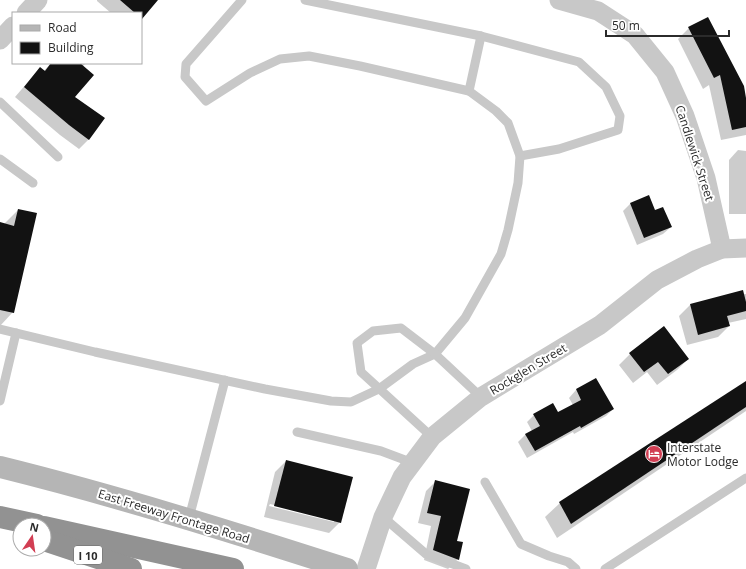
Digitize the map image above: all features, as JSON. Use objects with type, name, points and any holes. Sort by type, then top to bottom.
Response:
[{"type":"highway","points":[[0,517],[12,520]]},
{"type":"highway","points":[[0,526],[12,530]]},
{"type":"highway","points":[[52,529],[233,569]]},
{"type":"highway","name":"I 10","points":[[52,543],[132,569]]},
{"type":"main road","points":[[0,454],[57,481]]},
{"type":"main road","name":"East Freeway Frontage Road","points":[[0,467],[57,481],[189,518],[347,569]]},
{"type":"street","points":[[27,12],[38,0]]},
{"type":"street","name":"Candlewick Street","points":[[559,0],[598,11],[635,35],[664,72],[686,116],[706,178],[722,249]]},
{"type":"street","points":[[0,40],[12,27]]},
{"type":"street","name":"Rockglen Street","points":[[368,562],[383,517],[402,477],[432,437],[481,397],[600,325],[657,280],[722,249],[746,248]]},
{"type":"lane","points":[[0,329],[95,352],[225,380],[331,401],[351,402],[379,389],[413,364],[435,354],[464,318],[501,254],[508,230],[516,189],[520,156],[508,124],[496,110],[469,91],[309,56],[280,59],[250,73],[206,101],[185,77],[186,64],[242,0]]},
{"type":"lane","points":[[305,0],[481,36],[579,62],[606,87],[620,116],[618,130],[559,149],[520,156]]},
{"type":"lane","points":[[469,91],[481,36]]},
{"type":"lane","points":[[0,102],[58,157]]},
{"type":"lane","points":[[0,159],[33,183]]},
{"type":"lane","points":[[432,437],[361,372],[357,342],[373,331],[401,328],[435,354],[481,397]]},
{"type":"lane","points":[[0,401],[16,333]]},
{"type":"lane","points":[[189,518],[225,380]]},
{"type":"lane","points":[[297,432],[381,451],[413,463]]},
{"type":"lane","points":[[605,569],[746,478]]},
{"type":"lane","points":[[485,482],[521,544],[568,562],[576,569]]},
{"type":"lane","points":[[383,517],[426,554],[466,569]]},
{"type":"building","points":[[120,0],[158,0],[142,19],[142,12],[134,12]]},
{"type":"building","points":[[708,17],[744,86],[746,98],[746,127],[732,130],[720,75],[714,78],[688,27]]},
{"type":"building","points":[[50,64],[81,64],[94,75],[75,97],[105,118],[89,140],[24,87],[40,67],[45,71]]},
{"type":"building","points":[[649,195],[655,210],[663,207],[672,227],[644,238],[630,203]]},
{"type":"building","points":[[18,209],[37,213],[14,313],[0,310],[0,222],[14,226]]},
{"type":"building","points":[[743,290],[746,302],[746,311],[727,316],[730,326],[698,335],[690,304]]},
{"type":"building","points":[[664,326],[689,359],[668,374],[658,362],[644,372],[629,353]]},
{"type":"building","points":[[596,378],[614,409],[581,428],[580,426],[535,451],[525,434],[540,426],[533,414],[553,403],[558,412],[581,400],[576,389]]},
{"type":"building","name":"Interstate Motor Lodge","points":[[746,381],[746,407],[571,524],[559,502]]},
{"type":"building","points":[[286,460],[353,477],[341,523],[274,506]]},
{"type":"building","points":[[435,480],[470,489],[457,541],[463,542],[459,560],[433,550],[441,516],[427,513]]},
{"type":"place","name":"Interstate Motor Lodge","points":[[654,454]]}]
